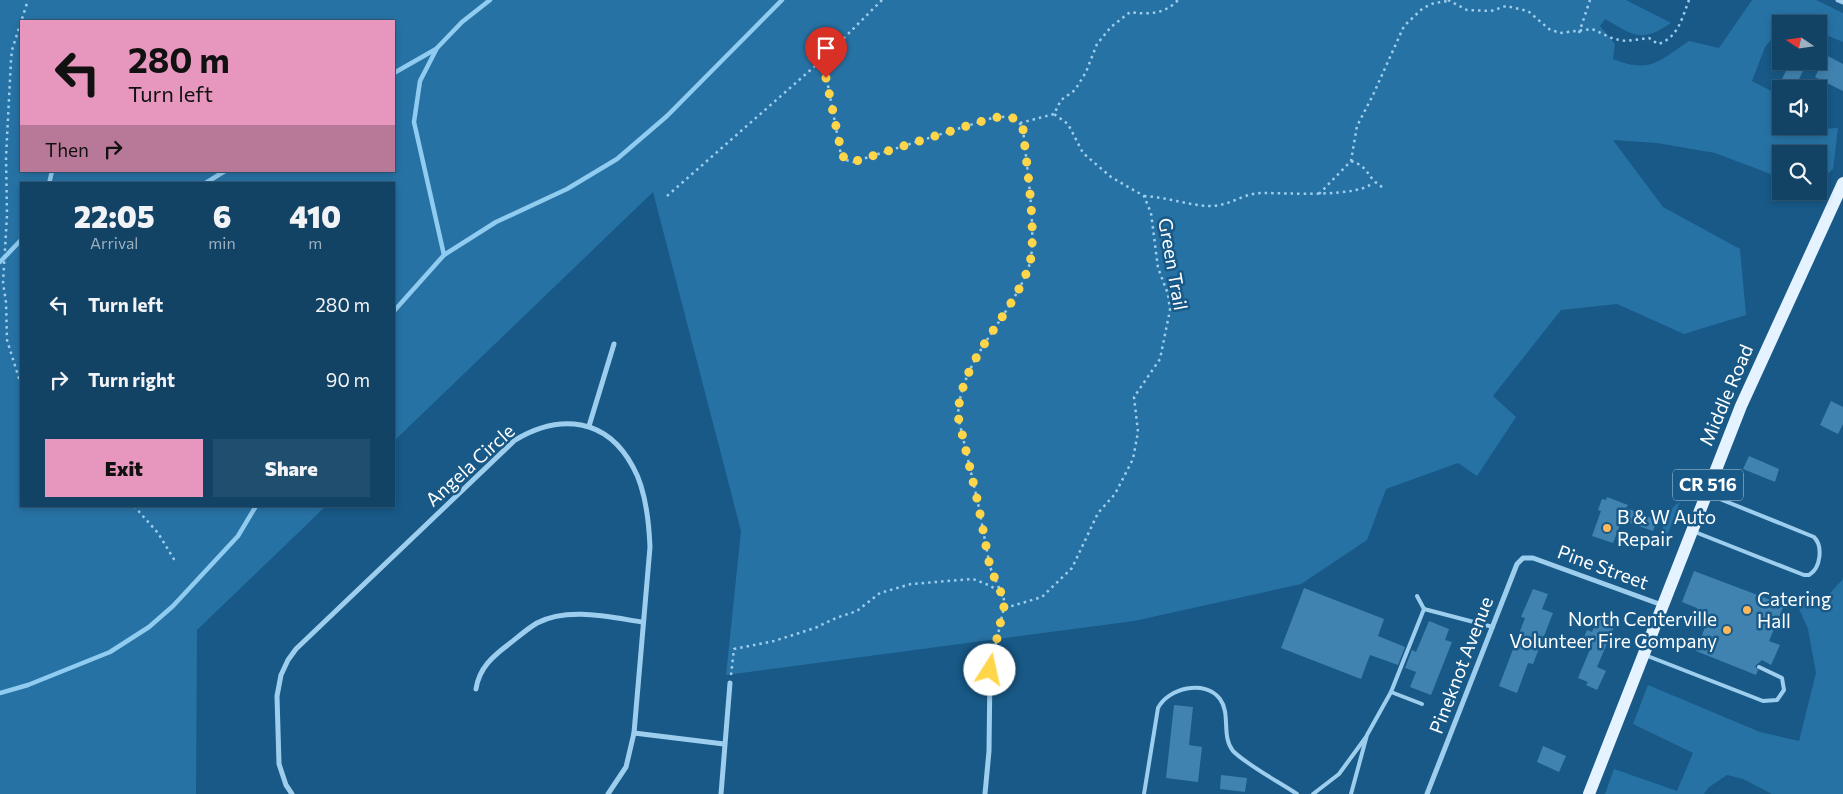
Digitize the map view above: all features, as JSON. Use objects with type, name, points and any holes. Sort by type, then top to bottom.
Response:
[{"type":"main road","name":"Middle Road","points":[[1589,794],[1740,406],[1843,183]]},
{"type":"street","points":[[1838,0],[1843,2]]},
{"type":"street","points":[[589,426],[614,344]]},
{"type":"street","name":"Angela Circle","points":[[292,794],[286,784],[279,764],[278,696],[281,675],[296,648],[515,440],[547,425],[561,423],[589,426],[616,444],[637,475],[649,523],[650,547],[642,622],[634,733],[626,767],[608,794]]},
{"type":"street","name":"Pineknot Avenue","points":[[1427,794],[1517,564],[1524,558],[1533,558]]},
{"type":"street","name":"Pine Street","points":[[1533,558],[1662,605]]},
{"type":"street","points":[[476,689],[478,677],[494,655],[539,622],[554,616],[571,614],[642,622]]},
{"type":"street","points":[[985,794],[989,751],[990,670]]},
{"type":"street","points":[[721,794],[730,683]]},
{"type":"street","points":[[634,733],[724,744]]},
{"type":"lane","points":[[1691,530],[1804,574],[1812,574],[1819,559],[1817,541],[1814,536],[1705,494]]},
{"type":"lane","points":[[1417,596],[1424,609],[1493,627]]},
{"type":"lane","points":[[1313,794],[1339,774],[1368,735],[1391,692],[1424,609]]},
{"type":"lane","points":[[1643,654],[1763,701],[1777,700],[1784,690],[1782,678],[1759,668]]},
{"type":"lane","points":[[1144,794],[1158,708],[1164,698],[1181,689],[1188,689],[1209,692],[1219,698],[1223,705],[1226,732],[1233,750],[1297,794]]},
{"type":"lane","points":[[1391,692],[1422,704]]},
{"type":"lane","points":[[1351,794],[1368,735]]},
{"type":"path","points":[[22,20],[28,0]]},
{"type":"path","points":[[667,196],[822,59],[882,0]]},
{"type":"path","points":[[1020,122],[1054,114],[1061,100],[1075,90],[1086,72],[1097,44],[1111,27],[1130,12],[1146,14],[1155,12],[1172,6],[1178,0]]},
{"type":"path","points":[[1319,194],[1351,161],[1357,126],[1404,26],[1423,8],[1448,0],[1467,10],[1491,11],[1506,6],[1528,11],[1549,29],[1560,33],[1592,29],[1614,39],[1626,41],[1649,38],[1660,43],[1670,39],[1678,28],[1689,0]]},
{"type":"path","points":[[1579,32],[1590,0]]},
{"type":"path","points":[[20,25],[12,50],[11,60],[6,157],[7,215],[3,283],[6,302],[7,340],[20,382]]},
{"type":"path","points":[[822,59],[842,155],[846,160],[853,162],[992,118],[1014,118],[1020,122],[1023,129],[1032,257],[1020,288],[969,372],[961,391],[958,416],[978,503],[990,567],[1004,597],[1005,608],[995,642],[990,670]]},
{"type":"path","name":"Green Trail","points":[[1005,608],[1042,597],[1072,568],[1098,513],[1114,494],[1133,459],[1138,432],[1134,397],[1160,359],[1168,328],[1170,310],[1168,294],[1158,268],[1151,213],[1144,196],[1111,177],[1083,153],[1068,124],[1054,114]]},
{"type":"path","points":[[1351,161],[1363,165],[1373,182],[1384,188]]},
{"type":"path","points":[[1144,196],[1209,206],[1230,203],[1254,192],[1342,193],[1369,186],[1373,182]]},
{"type":"path","points":[[135,507],[158,533],[175,560]]},
{"type":"path","points":[[730,683],[734,649],[774,642],[815,628],[857,611],[880,594],[911,584],[973,579],[991,586],[1004,597]]},
{"type":"shaded area","points":[[0,0],[1626,0],[1671,23],[1652,33],[1637,35],[1605,19],[1600,26],[1615,44],[1613,59],[1636,65],[1654,63],[1689,41],[1719,48],[1752,0],[1816,0],[1843,13],[1843,42],[1828,36],[1828,15],[1772,15],[1772,39],[1765,47],[1752,81],[1772,91],[1772,135],[1827,135],[1827,129],[1838,128],[1833,169],[1827,174],[1827,145],[1772,145],[1772,175],[1715,153],[1657,143],[1613,140],[1663,207],[1740,249],[1746,315],[1684,334],[1617,304],[1561,310],[1493,396],[1516,417],[1477,476],[1458,463],[1386,489],[1367,540],[1301,584],[1134,621],[726,675],[741,531],[653,192],[395,440],[395,182],[20,182],[20,507],[325,507],[197,630],[196,794],[0,794]]},
{"type":"shaded area","points":[[1680,502],[1662,549],[1661,537],[1665,522],[1671,510]]},
{"type":"shaded area","points":[[1843,579],[1843,794],[1772,794],[1743,779],[1727,775],[1709,787],[1704,794],[1605,794],[1614,769],[1677,791],[1693,753],[1633,724],[1648,685],[1760,732],[1799,741],[1816,673],[1808,629],[1794,597],[1819,605]]},
{"type":"building","points":[[1828,56],[1843,64],[1843,91],[1827,83],[1827,80],[1815,77],[1818,70],[1828,70]]},
{"type":"building","points":[[1786,70],[1804,70],[1798,80],[1782,80]]},
{"type":"building","points":[[1831,401],[1843,407],[1843,424],[1838,434],[1820,425]]},
{"type":"building","points":[[1749,456],[1779,469],[1775,482],[1743,469]]},
{"type":"building","name":"B & W Auto Repair","points":[[1607,497],[1628,505],[1626,508],[1657,520],[1653,531],[1622,520],[1613,543],[1592,536],[1601,511],[1598,510],[1602,499],[1606,500]]},
{"type":"building","points":[[1694,571],[1784,605],[1769,641],[1780,645],[1771,665],[1762,660],[1755,666],[1758,670],[1756,675],[1696,651],[1707,622],[1701,619],[1697,608],[1682,602]]},
{"type":"building","points":[[1304,588],[1384,619],[1378,636],[1405,647],[1398,665],[1370,655],[1361,679],[1281,648]]},
{"type":"building","points":[[1533,589],[1548,594],[1542,609],[1553,613],[1533,664],[1528,663],[1517,693],[1499,686],[1525,618],[1521,617]]},
{"type":"building","points":[[1600,613],[1617,620],[1597,667],[1606,671],[1597,690],[1586,685],[1588,682],[1578,678],[1591,647],[1582,643],[1587,630],[1592,632]]},
{"type":"building","points":[[1429,621],[1449,629],[1445,640],[1452,642],[1431,695],[1410,687],[1416,672],[1405,668],[1412,650],[1416,652]]},
{"type":"building","points":[[1174,705],[1193,707],[1189,745],[1202,747],[1198,782],[1166,778]]},
{"type":"building","points":[[1543,746],[1566,756],[1559,772],[1537,762]]},
{"type":"building","points":[[1221,775],[1247,778],[1245,792],[1220,789]]},
{"type":"waterway","points":[[444,255],[414,122],[420,81],[437,48],[462,22],[490,0]]},
{"type":"waterway","points":[[395,310],[444,255],[496,222],[567,189],[617,159],[667,116],[782,0]]},
{"type":"waterway","points":[[395,72],[436,49]]},
{"type":"waterway","points":[[49,182],[52,172]]},
{"type":"waterway","points":[[207,182],[223,172]]},
{"type":"waterway","points":[[0,262],[20,241]]},
{"type":"waterway","points":[[0,693],[28,685],[110,652],[149,627],[173,606],[238,536],[255,507]]},
{"type":"place","name":"B & W Auto Repair","points":[[1607,528]]},
{"type":"place","name":"Catering Hall","points":[[1747,610]]},
{"type":"place","name":"North Centerville Volunteer Fire Company","points":[[1727,630]]},
{"type":"route","points":[[826,78],[842,155],[846,160],[853,162],[992,118],[1014,118],[1020,122],[1023,129],[1032,257],[1020,288],[972,366],[961,391],[958,404],[958,416],[978,503],[991,572],[1005,602],[990,670]]}]
